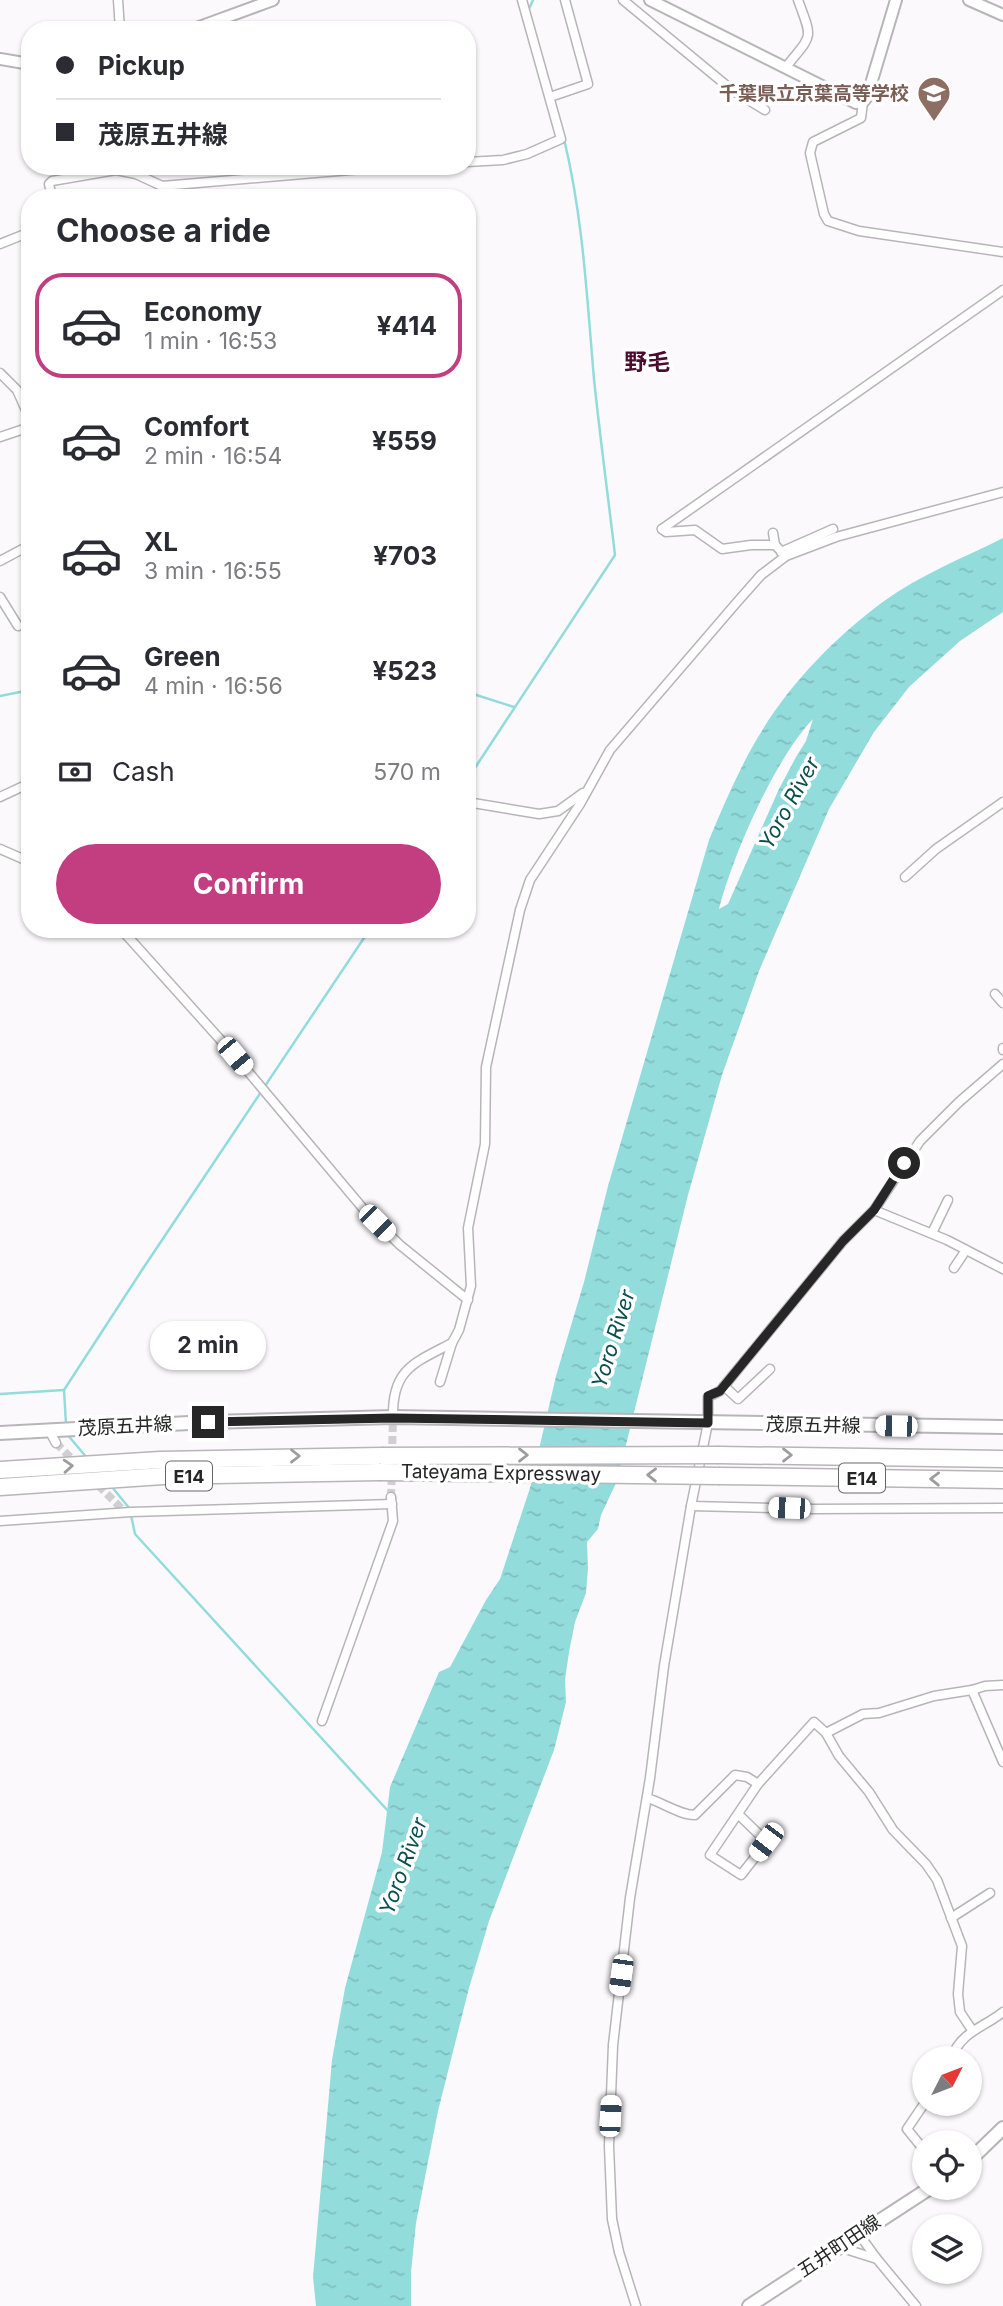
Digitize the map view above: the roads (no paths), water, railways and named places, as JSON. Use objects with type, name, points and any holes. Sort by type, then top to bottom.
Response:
[{"type":"highway","name":"Tateyama Expressway","points":[[0,1470],[160,1460],[382,1456],[719,1455],[1003,1459]]},
{"type":"highway","name":"Tateyama Expressway","points":[[0,1487],[163,1476],[379,1472],[1003,1480]]},
{"type":"main road","name":"茂原五井線","points":[[0,1433],[208,1422],[393,1418],[1003,1427]]},
{"type":"main road","points":[[982,2148],[1003,2128]]},
{"type":"main road","name":"五井町田線","points":[[749,2306],[912,2199]]},
{"type":"street","points":[[118,0],[119,21]]},
{"type":"street","points":[[228,21],[272,0]]},
{"type":"street","points":[[476,162],[503,160],[527,154],[561,139],[522,0]]},
{"type":"street","points":[[550,97],[588,84],[565,0]]},
{"type":"street","points":[[623,0],[732,90],[765,110]]},
{"type":"street","points":[[650,0],[856,103],[863,102]]},
{"type":"street","points":[[786,68],[810,33],[798,0]]},
{"type":"street","points":[[896,0],[867,97],[863,102],[861,117],[813,142],[810,153],[824,214],[828,221],[859,231],[1003,252]]},
{"type":"street","points":[[969,0],[1003,15]]},
{"type":"street","points":[[0,59],[21,62]]},
{"type":"street","points":[[51,189],[51,181],[86,175]]},
{"type":"street","points":[[138,175],[162,186],[291,175]]},
{"type":"street","points":[[0,244],[21,236]]},
{"type":"street","points":[[1003,290],[662,528],[666,532],[695,530],[722,549],[751,545],[780,551],[1003,492]]},
{"type":"street","points":[[0,373],[18,390],[21,397]]},
{"type":"street","points":[[0,437],[21,430]]},
{"type":"street","points":[[440,1382],[452,1343],[459,1330],[471,1286],[468,1228],[485,1144],[486,1067],[520,910],[530,880],[580,804],[610,750],[780,551],[833,529]]},
{"type":"street","points":[[773,533],[780,551]]},
{"type":"street","points":[[0,561],[21,551]]},
{"type":"street","points":[[0,597],[18,626]]},
{"type":"street","points":[[0,797],[21,787]]},
{"type":"street","points":[[476,804],[539,814],[558,811],[585,791]]},
{"type":"street","points":[[905,877],[936,849],[1003,802]]},
{"type":"street","points":[[0,849],[21,858]]},
{"type":"street","points":[[129,938],[235,1056],[366,1213],[400,1245],[468,1300]]},
{"type":"street","points":[[995,994],[1003,1003]]},
{"type":"street","points":[[636,2306],[612,2219],[609,2146],[618,1996],[664,1666],[708,1423],[708,1396],[720,1391],[843,1241],[874,1210],[920,1141],[959,1102],[1003,1065]]},
{"type":"street","points":[[932,1233],[948,1200]]},
{"type":"street","points":[[874,1210],[932,1233],[1003,1269]]},
{"type":"street","points":[[954,1268],[966,1250]]},
{"type":"street","points":[[393,1418],[398,1381],[411,1364],[452,1343]]},
{"type":"street","points":[[724,1386],[738,1399],[770,1369]]},
{"type":"street","points":[[49,1430],[57,1443]]},
{"type":"street","points":[[0,1521],[123,1511],[392,1501],[393,1521],[321,1721]]},
{"type":"street","points":[[691,1506],[814,1509],[1003,1508]]},
{"type":"street","points":[[826,1733],[863,1714],[879,1713],[933,1696],[1003,1685]]},
{"type":"street","points":[[972,1690],[1003,1762]]},
{"type":"street","points":[[738,1814],[766,1842],[741,1875],[710,1855],[758,1784],[814,1722],[826,1733],[893,1830],[937,1880],[962,1946],[958,1994],[960,2012],[972,2030]]},
{"type":"street","points":[[647,1798],[688,1815],[695,1815],[735,1774],[758,1784]]},
{"type":"street","points":[[951,1918],[989,1894]]},
{"type":"street","points":[[958,2046],[972,2030],[994,2020],[1003,2012]]},
{"type":"street","points":[[912,2135],[907,2129],[916,2116]]},
{"type":"street","points":[[858,2233],[916,2306]]},
{"type":"street","points":[[839,2247],[877,2259]]},
{"type":"water","name":"Yoro River","points":[[1003,538],[1003,612],[960,641],[909,687],[874,732],[829,809],[759,971],[722,1075],[688,1195],[617,1481],[601,1515],[598,1529],[587,1542],[586,1593],[575,1622],[565,1680],[566,1702],[554,1750],[489,1921],[469,1988],[438,2111],[416,2223],[411,2306],[316,2306],[313,2277],[332,2060],[345,1988],[382,1852],[390,1787],[439,1672],[450,1667],[500,1579],[530,1488],[556,1376],[584,1282],[608,1186],[709,840],[755,742],[788,693],[818,659],[850,628],[884,601],[927,575]],"holes":[[[813,719],[806,741],[779,789],[728,904],[719,909],[734,862],[757,809],[784,758]]]},
{"type":"waterway","points":[[528,11],[533,0]]},
{"type":"waterway","points":[[476,766],[615,555],[594,379],[580,228],[564,139]]},
{"type":"waterway","points":[[0,696],[21,692]]},
{"type":"waterway","points":[[476,695],[514,707]]},
{"type":"waterway","points":[[66,1424],[64,1390],[364,938]]},
{"type":"waterway","points":[[0,1394],[64,1390]]},
{"type":"waterway","points":[[67,1434],[87,1458]]},
{"type":"waterway","points":[[112,1487],[130,1509]]},
{"type":"waterway","points":[[131,1515],[135,1534],[389,1812]]},
{"type":"tunnel","points":[[392,1456],[393,1417]]},
{"type":"tunnel","points":[[56,1443],[121,1508]]},
{"type":"tunnel","points":[[391,1497],[392,1469]]},
{"type":"place","name":"千葉県立京葉高等学校","points":[[934,123]]},
{"type":"district","name":"野毛","points":[[647,362]]}]
